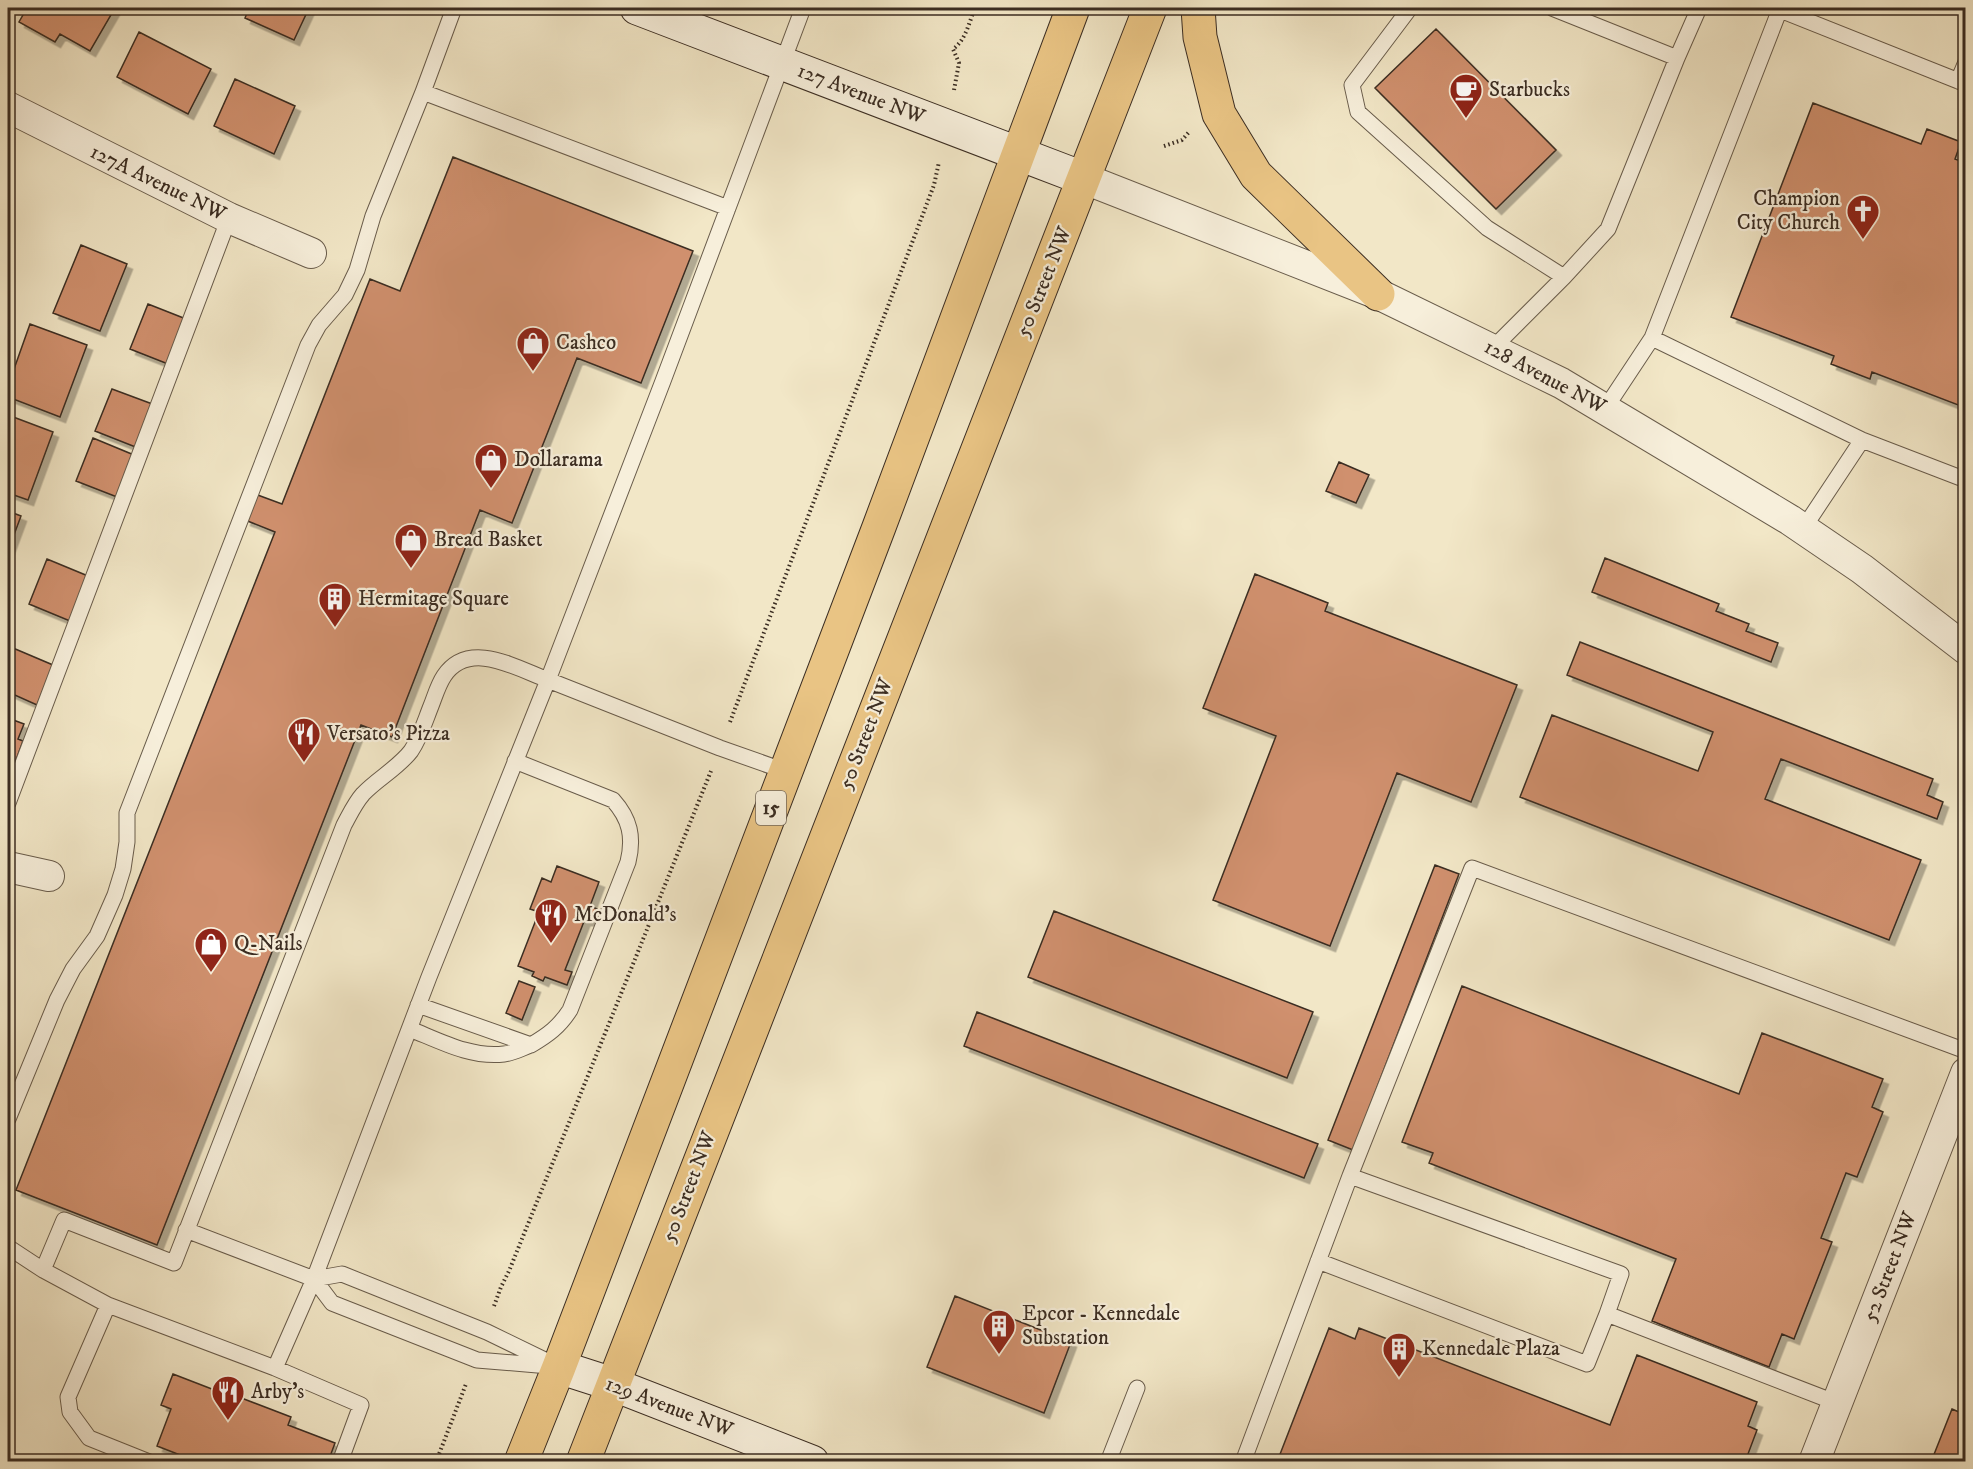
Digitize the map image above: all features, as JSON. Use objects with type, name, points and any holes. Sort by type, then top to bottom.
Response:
[{"type":"main road","points":[[1019,154],[1074,8]]},
{"type":"main road","name":"50 Street NW","points":[[583,1461],[1150,8]]},
{"type":"main road","points":[[1198,8],[1200,37],[1219,114],[1256,175],[1378,294]]},
{"type":"main road","name":"15","points":[[521,1461],[559,1367],[1019,154]]},
{"type":"street","name":"127 Avenue NW","points":[[637,8],[1085,179]]},
{"type":"street","name":"127A Avenue NW","points":[[10,118],[311,253]]},
{"type":"street","name":"128 Avenue NW","points":[[1085,179],[1378,294],[1561,383],[1803,529],[1862,569],[1965,649]]},
{"type":"street","points":[[8,867],[49,876]]},
{"type":"street","name":"52 Street NW","points":[[1814,1461],[1965,1073]]},
{"type":"street","name":"129 Avenue NW","points":[[559,1367],[612,1384],[812,1461]]},
{"type":"lane","points":[[8,1119],[57,1000],[73,969],[97,936],[115,895],[123,869],[127,842],[127,813],[308,345],[320,325],[345,295],[357,270],[373,216],[454,8]]},
{"type":"lane","points":[[275,1368],[314,1279],[418,1005],[548,680],[803,8]]},
{"type":"lane","points":[[1410,8],[1352,85],[1358,112],[1487,228],[1564,277]]},
{"type":"lane","points":[[1552,8],[1677,58]]},
{"type":"lane","points":[[1492,349],[1608,229],[1699,8]]},
{"type":"lane","points":[[1605,409],[1652,338],[1778,8],[1962,83],[1965,62]]},
{"type":"lane","points":[[423,92],[728,208]]},
{"type":"lane","points":[[8,803],[229,218]]},
{"type":"lane","points":[[1652,338],[1862,440],[1965,480]]},
{"type":"lane","points":[[1803,529],[1862,440]]},
{"type":"lane","points":[[43,1270],[64,1220],[174,1263],[340,836],[363,794],[409,754],[416,743],[443,678],[451,667],[476,656],[488,658],[785,771]]},
{"type":"lane","points":[[410,1029],[479,1054],[505,1054],[531,1045],[552,1033],[570,1010],[628,862],[632,837],[623,811],[613,800],[515,761]]},
{"type":"lane","points":[[1243,1461],[1350,1176],[1472,868],[1965,1051]]},
{"type":"lane","points":[[418,1005],[531,1045]]},
{"type":"lane","points":[[1318,1261],[1587,1364],[1607,1314],[1621,1274],[1350,1176]]},
{"type":"lane","points":[[186,1230],[314,1279],[342,1274],[487,1332],[559,1367]]},
{"type":"lane","points":[[8,1248],[108,1305],[275,1368],[361,1405],[340,1461]]},
{"type":"lane","points":[[314,1279],[332,1303],[477,1360],[559,1367]]},
{"type":"lane","points":[[108,1305],[68,1397],[70,1412],[88,1438],[149,1461]]},
{"type":"lane","points":[[1607,1314],[1837,1403]]},
{"type":"lane","points":[[1108,1461],[1137,1388]]},
{"type":"path","points":[[959,63],[953,49],[959,45],[964,36],[975,8]]},
{"type":"path","points":[[1164,146],[1182,140],[1191,131]]},
{"type":"path","points":[[487,1332],[501,1287],[720,748],[934,185]]},
{"type":"path","points":[[436,1461],[477,1360]]},
{"type":"building","points":[[27,8],[115,8],[90,51],[60,34],[55,42],[19,22]]},
{"type":"building","points":[[249,8],[309,8],[294,40],[245,18]]},
{"type":"building","name":"Starbucks","points":[[1436,29],[1556,150],[1496,209],[1375,88]]},
{"type":"building","points":[[139,32],[211,69],[188,114],[117,77]]},
{"type":"building","points":[[235,79],[295,106],[274,154],[214,126]]},
{"type":"building","name":"Champion City Church","points":[[1813,103],[1921,144],[1927,129],[1961,142],[1955,159],[1966,163],[1966,408],[1872,372],[1870,379],[1831,364],[1834,356],[1731,317]]},
{"type":"building","name":"Hermitage Square","points":[[453,157],[693,251],[641,383],[577,358],[512,523],[480,510],[392,737],[361,725],[157,1245],[16,1190],[275,532],[245,520],[255,494],[282,504],[370,279],[400,291]]},
{"type":"building","points":[[81,245],[127,264],[100,331],[53,313]]},
{"type":"building","points":[[148,304],[186,319],[168,364],[130,349]]},
{"type":"building","points":[[30,324],[87,345],[60,417],[8,397],[8,386]]},
{"type":"building","points":[[112,389],[155,405],[138,448],[95,431]]},
{"type":"building","points":[[8,415],[53,432],[28,500],[8,493]]},
{"type":"building","points":[[93,438],[134,455],[117,497],[76,481]]},
{"type":"building","points":[[1339,462],[1369,475],[1356,503],[1326,491]]},
{"type":"building","points":[[8,511],[21,516],[8,551]]},
{"type":"building","points":[[1605,558],[1719,604],[1716,611],[1749,624],[1746,631],[1778,643],[1771,662],[1592,592]]},
{"type":"building","points":[[47,559],[88,576],[70,621],[29,604]]},
{"type":"building","points":[[1255,574],[1328,603],[1325,611],[1517,685],[1471,802],[1397,773],[1330,946],[1213,900],[1276,736],[1203,708]]},
{"type":"building","points":[[1580,642],[1933,779],[1927,795],[1943,802],[1937,819],[1781,759],[1765,799],[1921,860],[1889,940],[1520,797],[1552,715],[1698,771],[1713,732],[1567,675]]},
{"type":"building","points":[[13,648],[53,665],[37,705],[8,692],[8,661]]},
{"type":"building","points":[[8,718],[24,724],[18,739],[23,741],[8,782]]},
{"type":"building","points":[[1435,865],[1459,874],[1353,1150],[1328,1140]]},
{"type":"building","name":"McDonald's","points":[[557,866],[599,882],[590,906],[597,909],[592,922],[585,919],[565,970],[572,972],[567,985],[545,977],[543,981],[532,976],[534,972],[518,966],[539,912],[530,909],[542,878],[551,882]]},
{"type":"building","points":[[1054,911],[1313,1012],[1287,1078],[1028,977]]},
{"type":"building","points":[[519,981],[535,987],[522,1020],[506,1013]]},
{"type":"building","points":[[1462,986],[1739,1094],[1762,1033],[1883,1079],[1872,1107],[1883,1112],[1857,1177],[1846,1173],[1821,1238],[1832,1242],[1794,1339],[1782,1334],[1769,1367],[1652,1321],[1676,1259],[1429,1163],[1433,1153],[1402,1142]]},
{"type":"building","points":[[977,1012],[1318,1144],[1304,1178],[964,1046]]},
{"type":"building","name":"Epcor - Kennedale Substation","points":[[955,1296],[1071,1342],[1044,1413],[927,1367]]},
{"type":"building","name":"Kennedale Plaza","points":[[1329,1328],[1355,1339],[1359,1328],[1610,1425],[1637,1355],[1757,1402],[1748,1426],[1757,1430],[1745,1462],[1277,1462]]},
{"type":"building","name":"Arby's","points":[[173,1374],[291,1417],[288,1425],[335,1443],[328,1462],[198,1462],[157,1446],[171,1409],[161,1405]]},
{"type":"building","points":[[1952,1409],[1966,1415],[1966,1462],[1931,1462]]},
{"type":"place","name":"Starbucks","points":[[1466,119]]},
{"type":"place","name":"Champion City Church","points":[[1863,240]]},
{"type":"place","name":"Cashco","points":[[533,372]]},
{"type":"place","name":"Dollarama","points":[[491,489]]},
{"type":"place","name":"Bread Basket","points":[[411,569]]},
{"type":"place","name":"Hermitage Square","points":[[335,628]]},
{"type":"place","name":"Versato's Pizza","points":[[304,763]]},
{"type":"place","name":"McDonald's","points":[[551,944]]},
{"type":"place","name":"Q-Nails","points":[[211,973]]},
{"type":"place","name":"Epcor - Kennedale Substation","points":[[999,1355]]},
{"type":"place","name":"Kennedale Plaza","points":[[1399,1378]]},
{"type":"place","name":"Arby's","points":[[228,1421]]}]
